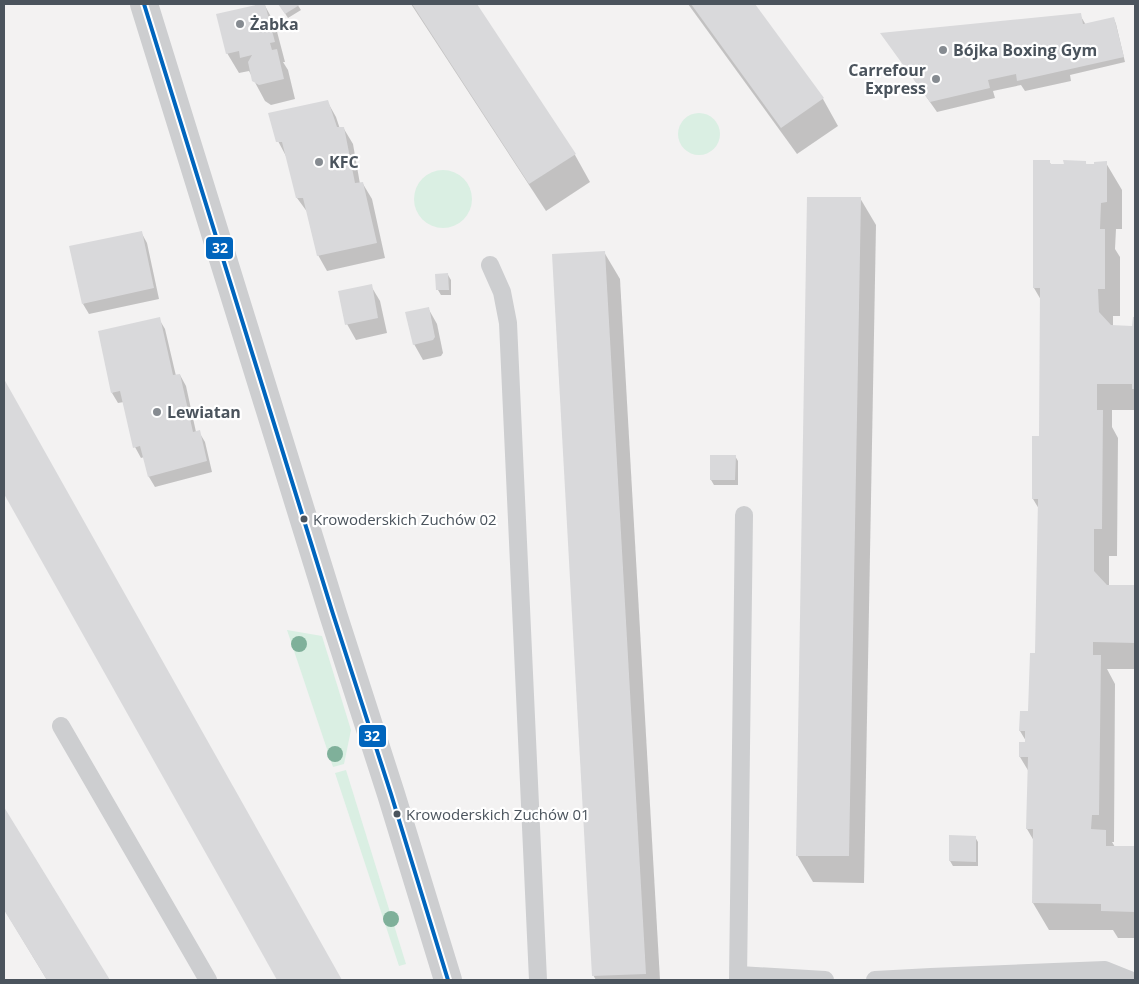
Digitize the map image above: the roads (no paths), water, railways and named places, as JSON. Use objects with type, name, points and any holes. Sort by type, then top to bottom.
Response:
[{"type":"street","points":[[144,4],[448,980]]},
{"type":"lane","points":[[490,265],[502,292],[508,323],[538,980]]},
{"type":"lane","points":[[744,515],[738,977],[824,980]]},
{"type":"lane","points":[[61,726],[208,980]]},
{"type":"lane","points":[[875,980],[931,976],[1105,970],[1130,980]]},
{"type":"place","name":"Żabka","points":[[240,24]]},
{"type":"place","name":"Bójka Boxing Gym","points":[[943,50]]},
{"type":"place","name":"Carrefour Express","points":[[936,79]]},
{"type":"place","name":"KFC","points":[[319,162]]},
{"type":"place","name":"Lewiatan","points":[[157,412]]},
{"type":"place","name":"Krowoderskich Zuchów 02","points":[[304,519]]},
{"type":"place","name":"Krowoderskich Zuchów 01","points":[[397,814]]}]
